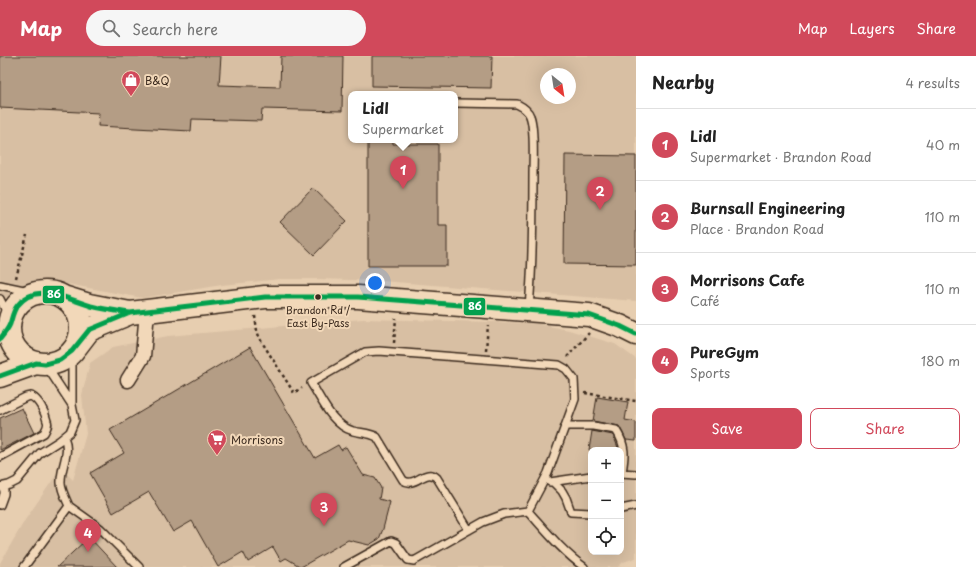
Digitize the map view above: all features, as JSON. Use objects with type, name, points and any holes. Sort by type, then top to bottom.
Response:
[{"type":"main road","points":[[40,364],[26,358],[17,351],[6,328],[17,306],[30,295],[48,292],[89,306],[138,312]]},
{"type":"main road","points":[[62,296],[74,306],[80,319],[81,333],[74,349]]},
{"type":"main road","points":[[0,376],[40,364],[60,360],[74,349],[89,330],[138,312],[265,297],[350,296],[589,315],[620,326],[636,334]]},
{"type":"street","points":[[128,380],[143,356],[138,312]]},
{"type":"lane","points":[[458,103],[517,104],[526,109],[530,116],[533,161],[532,276],[529,310]]},
{"type":"lane","points":[[0,285],[38,293]]},
{"type":"lane","points":[[0,299],[6,328]]},
{"type":"lane","points":[[0,505],[4,494],[2,486],[9,485],[17,481],[40,452],[70,432],[75,420],[72,405],[74,349]]},
{"type":"lane","points":[[469,530],[435,476],[426,475],[412,483],[403,480],[377,437],[374,435],[353,431],[342,426],[335,419],[311,383],[365,352],[379,351],[559,365],[566,369],[574,379],[574,400],[544,483],[528,511]]},
{"type":"lane","points":[[40,364],[72,405]]},
{"type":"lane","points":[[0,410],[31,396],[38,402],[48,424],[44,433],[0,457]]},
{"type":"lane","points":[[565,426],[593,426],[616,430],[622,439],[624,447]]},
{"type":"lane","points":[[64,437],[68,450],[60,482],[69,506],[100,528],[138,567]]},
{"type":"lane","points":[[624,450],[624,460]]},
{"type":"lane","points":[[624,473],[636,474]]},
{"type":"lane","points":[[544,483],[588,476]]},
{"type":"lane","points":[[553,482],[562,491],[571,512],[588,513]]},
{"type":"lane","points":[[24,567],[69,506]]},
{"type":"lane","points":[[624,508],[636,506]]},
{"type":"lane","points":[[344,567],[393,540],[408,560],[414,561],[483,522],[504,514],[528,511]]},
{"type":"lane","points":[[528,511],[555,542],[584,567]]},
{"type":"path","points":[[15,280],[27,235]]},
{"type":"path","points":[[394,352],[397,300]]},
{"type":"path","points":[[485,359],[489,307]]},
{"type":"path","points":[[559,365],[602,319]]},
{"type":"path","points":[[256,325],[260,339],[294,393],[311,383]]},
{"type":"path","points":[[575,391],[636,401]]},
{"type":"shaded area","points":[[0,56],[636,56],[636,301],[382,281],[318,279],[280,279],[222,285],[142,298],[41,279],[0,301]]},
{"type":"shaded area","points":[[363,319],[533,323],[569,330],[615,344],[636,359],[636,558],[623,562],[618,567],[0,567],[0,563],[25,520],[61,468],[73,480],[86,434],[82,395],[90,363],[113,347],[168,336]]},
{"type":"building","name":"B&Q","points":[[0,56],[221,56],[219,85],[280,87],[281,56],[343,56],[342,111],[262,109],[261,121],[192,119],[191,131],[98,126],[99,113],[0,108]]},
{"type":"building","points":[[372,56],[492,56],[491,88],[372,86]]},
{"type":"building","points":[[368,143],[438,144],[438,225],[447,225],[447,266],[368,266]]},
{"type":"building","points":[[565,155],[636,156],[636,265],[564,264]]},
{"type":"building","points":[[313,188],[347,221],[314,255],[280,222]]},
{"type":"building","name":"Morrisons","points":[[250,347],[315,458],[338,445],[341,450],[346,447],[363,475],[375,478],[381,488],[379,499],[390,502],[379,539],[369,545],[348,540],[301,567],[286,558],[281,561],[273,547],[248,562],[243,552],[218,567],[192,521],[173,532],[149,492],[113,513],[90,473],[124,453],[110,430]]},
{"type":"building","points":[[597,397],[628,402],[625,420],[636,422],[636,441],[626,440],[619,426],[593,421]]},
{"type":"building","points":[[22,408],[34,433],[0,450],[0,418]]},
{"type":"building","points":[[592,431],[613,435],[618,447],[589,447]]},
{"type":"building","points":[[89,537],[117,567],[57,567]]},
{"type":"transit line","name":"86","points":[[0,339],[6,332],[17,306],[33,294],[52,294],[91,306],[130,313]]},
{"type":"transit line","name":"86","points":[[0,376],[36,363],[45,364],[60,360],[72,351],[89,330],[130,313],[265,297],[358,297],[589,315],[620,326],[636,334]]},
{"type":"place","name":"B&Q","points":[[131,97]]},
{"type":"place","name":"Lidl","points":[[403,189]]},
{"type":"place","name":"Burnsall Engineering","points":[[600,210]]},
{"type":"place","name":"Brandon Rd / East By-Pass","points":[[318,297]]},
{"type":"place","name":"Morrisons","points":[[217,456]]},
{"type":"place","name":"Morrisons Cafe","points":[[324,526]]},
{"type":"place","name":"PureGym","points":[[88,552]]}]
